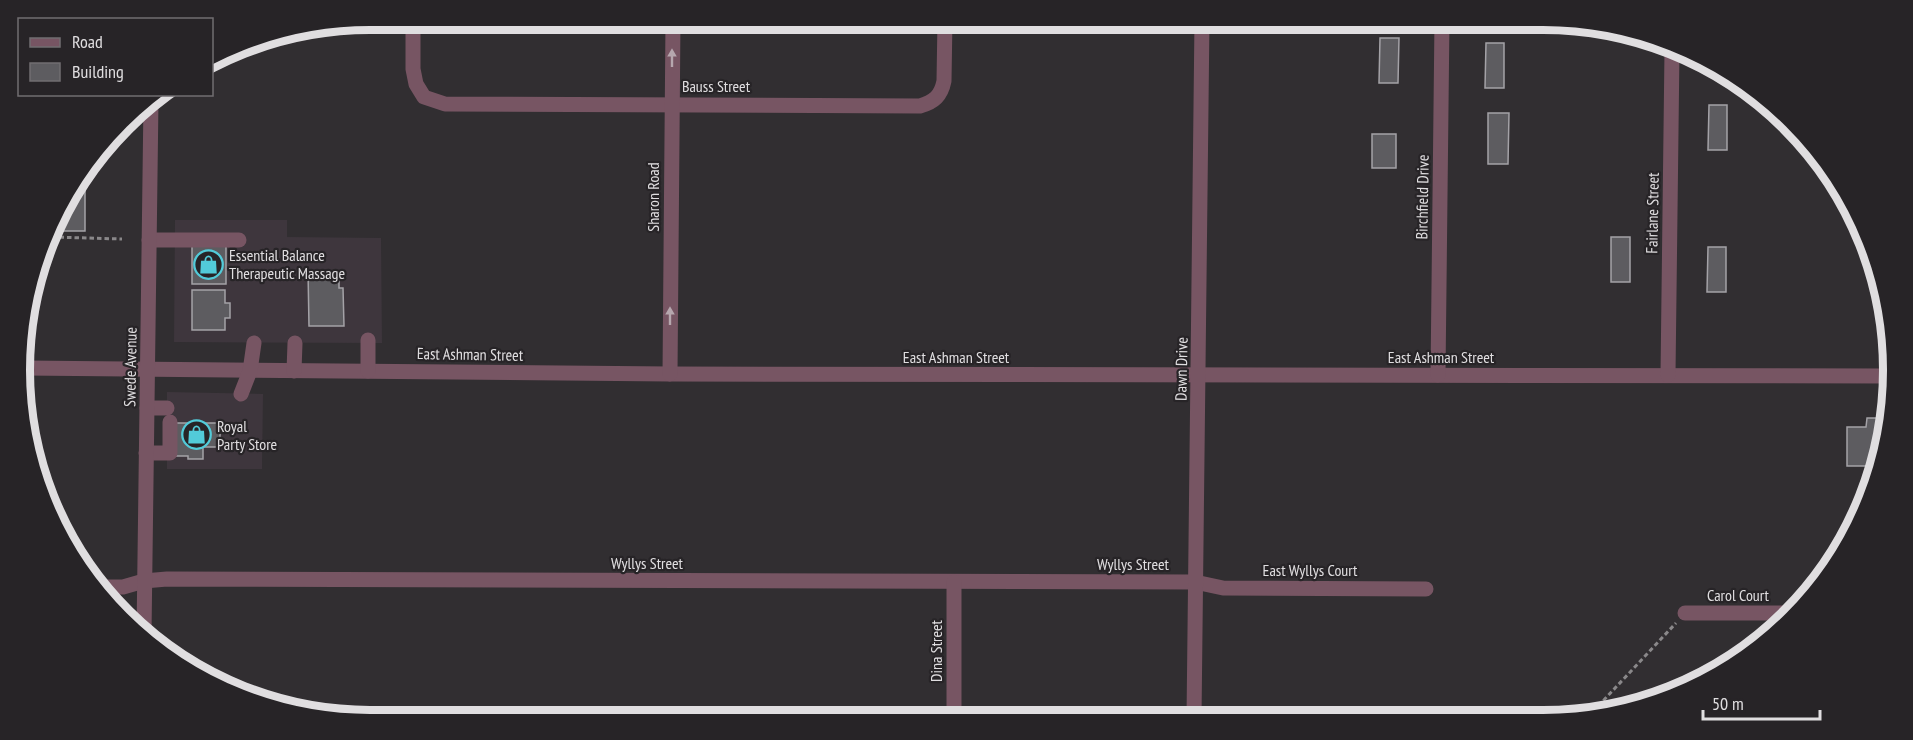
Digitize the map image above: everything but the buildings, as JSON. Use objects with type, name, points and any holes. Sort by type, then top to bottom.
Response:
[{"type":"street","name":"Bauss Street","points":[[413,30],[413,69],[416,84],[424,97],[445,104],[920,106],[936,99],[942,91],[945,30]]},
{"type":"street","name":"Sharon Road","points":[[670,374],[673,30]]},
{"type":"street","name":"Dawn Drive","points":[[1194,710],[1202,30]]},
{"type":"street","name":"Birchfield Drive","points":[[1438,375],[1442,30]]},
{"type":"street","name":"Fairlane Street","points":[[1668,375],[1672,56]]},
{"type":"street","name":"Swede Avenue","points":[[144,624],[150,111]]},
{"type":"street","points":[[149,240],[238,240]]},
{"type":"street","points":[[368,340],[368,371]]},
{"type":"street","points":[[241,394],[250,371],[254,343]]},
{"type":"street","points":[[294,371],[295,343]]},
{"type":"street","name":"East Ashman Street","points":[[30,368],[670,374],[1883,376]]},
{"type":"street","points":[[146,453],[170,453],[168,415],[147,408]]},
{"type":"street","name":"Wyllys Street","points":[[108,587],[123,587],[144,581],[1195,582]]},
{"type":"street","name":"Dina Street","points":[[954,582],[954,710]]},
{"type":"street","name":"East Wyllys Court","points":[[1195,582],[1223,588],[1426,589]]},
{"type":"street","name":"Carol Court","points":[[1685,613],[1779,614]]},
{"type":"path","points":[[57,237],[122,239]]},
{"type":"path","points":[[1599,705],[1685,613]]},
{"type":"shaded area","points":[[175,220],[287,220],[287,237],[381,238],[382,343],[174,342]]},
{"type":"shaded area","points":[[167,392],[263,394],[262,469],[167,469]]},
{"type":"place","name":"Essential Balance Therapeutic Massage","points":[[208,264]]},
{"type":"place","name":"Royal Party Store","points":[[196,435]]}]
